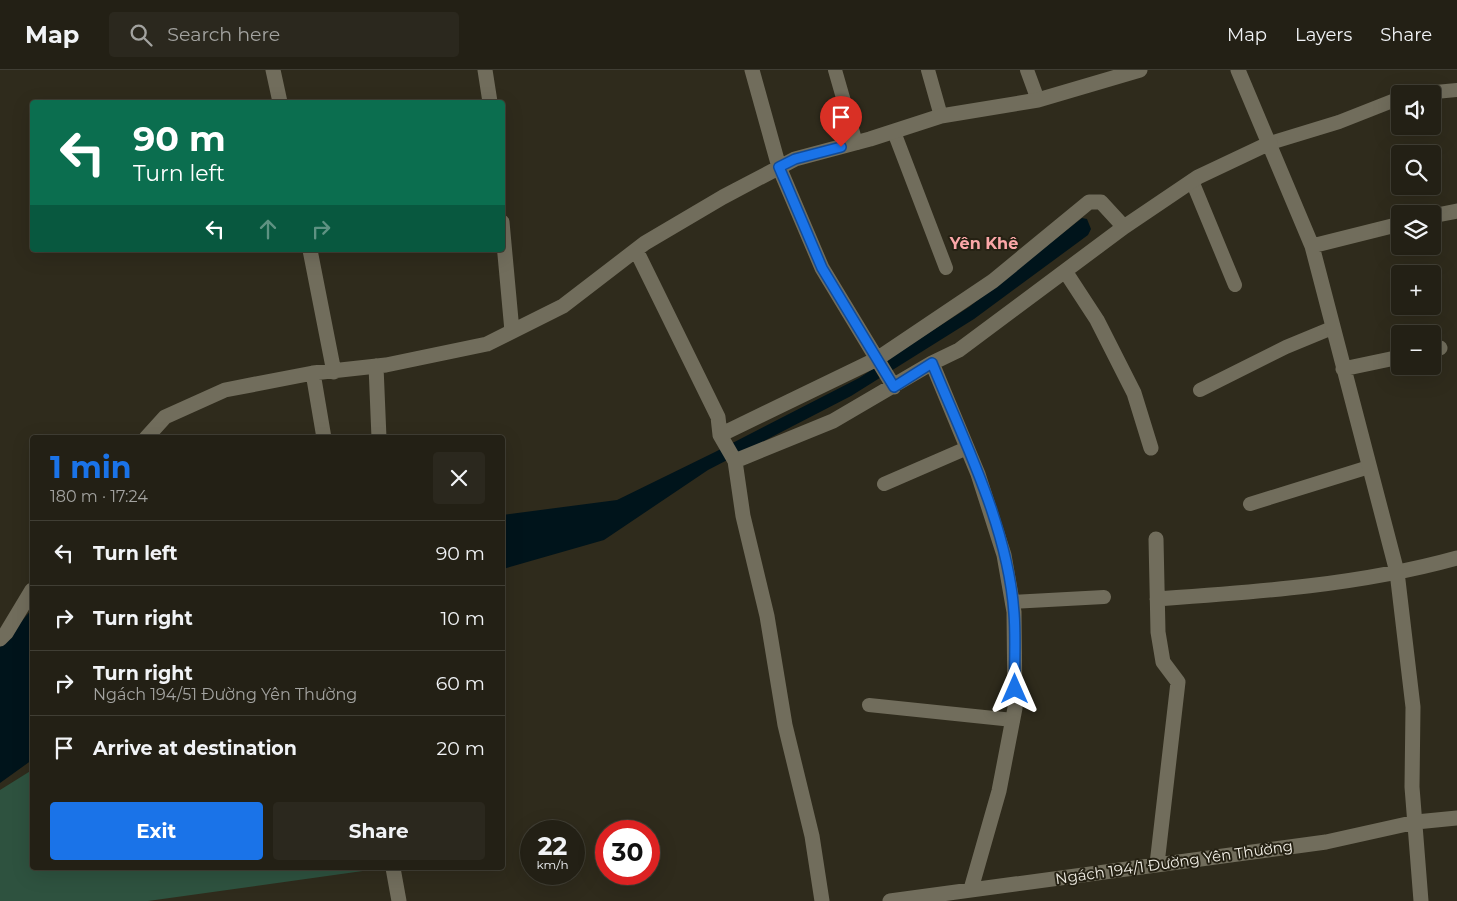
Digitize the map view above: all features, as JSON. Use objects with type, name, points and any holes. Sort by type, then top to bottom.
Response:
[{"type":"street","points":[[274,70],[280,100]]},
{"type":"street","points":[[485,70],[490,100]]},
{"type":"street","points":[[752,70],[779,167],[822,268],[892,384]]},
{"type":"street","points":[[149,435],[165,417],[225,390],[313,373],[376,366],[487,344],[563,306],[636,250],[723,197],[795,159],[894,132],[941,116],[1038,100],[1140,70]]},
{"type":"street","points":[[1238,70],[1246,95],[1270,143],[1312,246],[1397,572],[1413,706],[1412,787],[1421,901]]},
{"type":"street","points":[[734,460],[833,421],[892,384],[959,350],[1124,227],[1192,181],[1270,143]]},
{"type":"street","points":[[721,438],[878,361],[994,281],[1089,202],[1101,202],[1124,227]]},
{"type":"street","points":[[1441,214],[1457,211]]},
{"type":"street","points":[[1312,246],[1391,226]]},
{"type":"street","points":[[636,250],[718,417],[721,438],[734,460],[743,516],[767,616],[785,725],[812,836],[822,901]]},
{"type":"street","points":[[310,252],[334,372]]},
{"type":"street","points":[[505,252],[512,331]]},
{"type":"street","points":[[1065,271],[1097,320],[1134,393],[1151,448]]},
{"type":"street","points":[[1343,369],[1391,359]]},
{"type":"street","points":[[932,363],[978,474],[1004,555],[1012,602],[1015,699],[1013,720],[999,791],[971,890]]},
{"type":"street","points":[[376,366],[379,435]]},
{"type":"street","points":[[313,373],[323,435]]},
{"type":"street","points":[[1156,539],[1158,632],[1163,662],[1178,682],[1157,864]]},
{"type":"street","points":[[1157,599],[1292,588],[1397,572],[1457,558]]},
{"type":"street","points":[[0,639],[6,633],[30,593]]},
{"type":"street","name":"Ngách 194/1 Đường Yên Thường","points":[[890,901],[1326,842],[1416,822],[1457,818]]},
{"type":"street","points":[[393,870],[399,901]]},
{"type":"lane","points":[[835,70],[856,143]]},
{"type":"lane","points":[[928,70],[941,116]]},
{"type":"lane","points":[[1027,70],[1038,100]]},
{"type":"lane","points":[[1441,91],[1457,90]]},
{"type":"lane","points":[[1270,143],[1339,122],[1391,102]]},
{"type":"lane","points":[[894,132],[946,268]]},
{"type":"lane","points":[[1192,181],[1235,285]]},
{"type":"lane","points":[[1200,390],[1286,347],[1332,328]]},
{"type":"lane","points":[[884,484],[968,448]]},
{"type":"lane","points":[[1250,504],[1369,468]]},
{"type":"lane","points":[[1012,602],[1104,597]]},
{"type":"lane","points":[[869,706],[1013,720]]},
{"type":"green space","points":[[30,771],[30,870],[370,870],[148,901],[0,901],[0,790]]},
{"type":"water","points":[[1082,218],[1087,219],[1091,229],[1088,235],[974,319],[851,396],[708,470],[604,540],[505,568],[505,515],[617,500],[859,378],[969,307]]},
{"type":"water","points":[[30,611],[30,761],[0,783],[0,647]]},
{"type":"district","name":"Yên Khê","points":[[984,243]]},
{"type":"route","points":[[841,147],[795,159],[779,167],[822,268],[894,387],[932,363],[978,474],[1004,555],[1014,612],[1015,689]]}]
